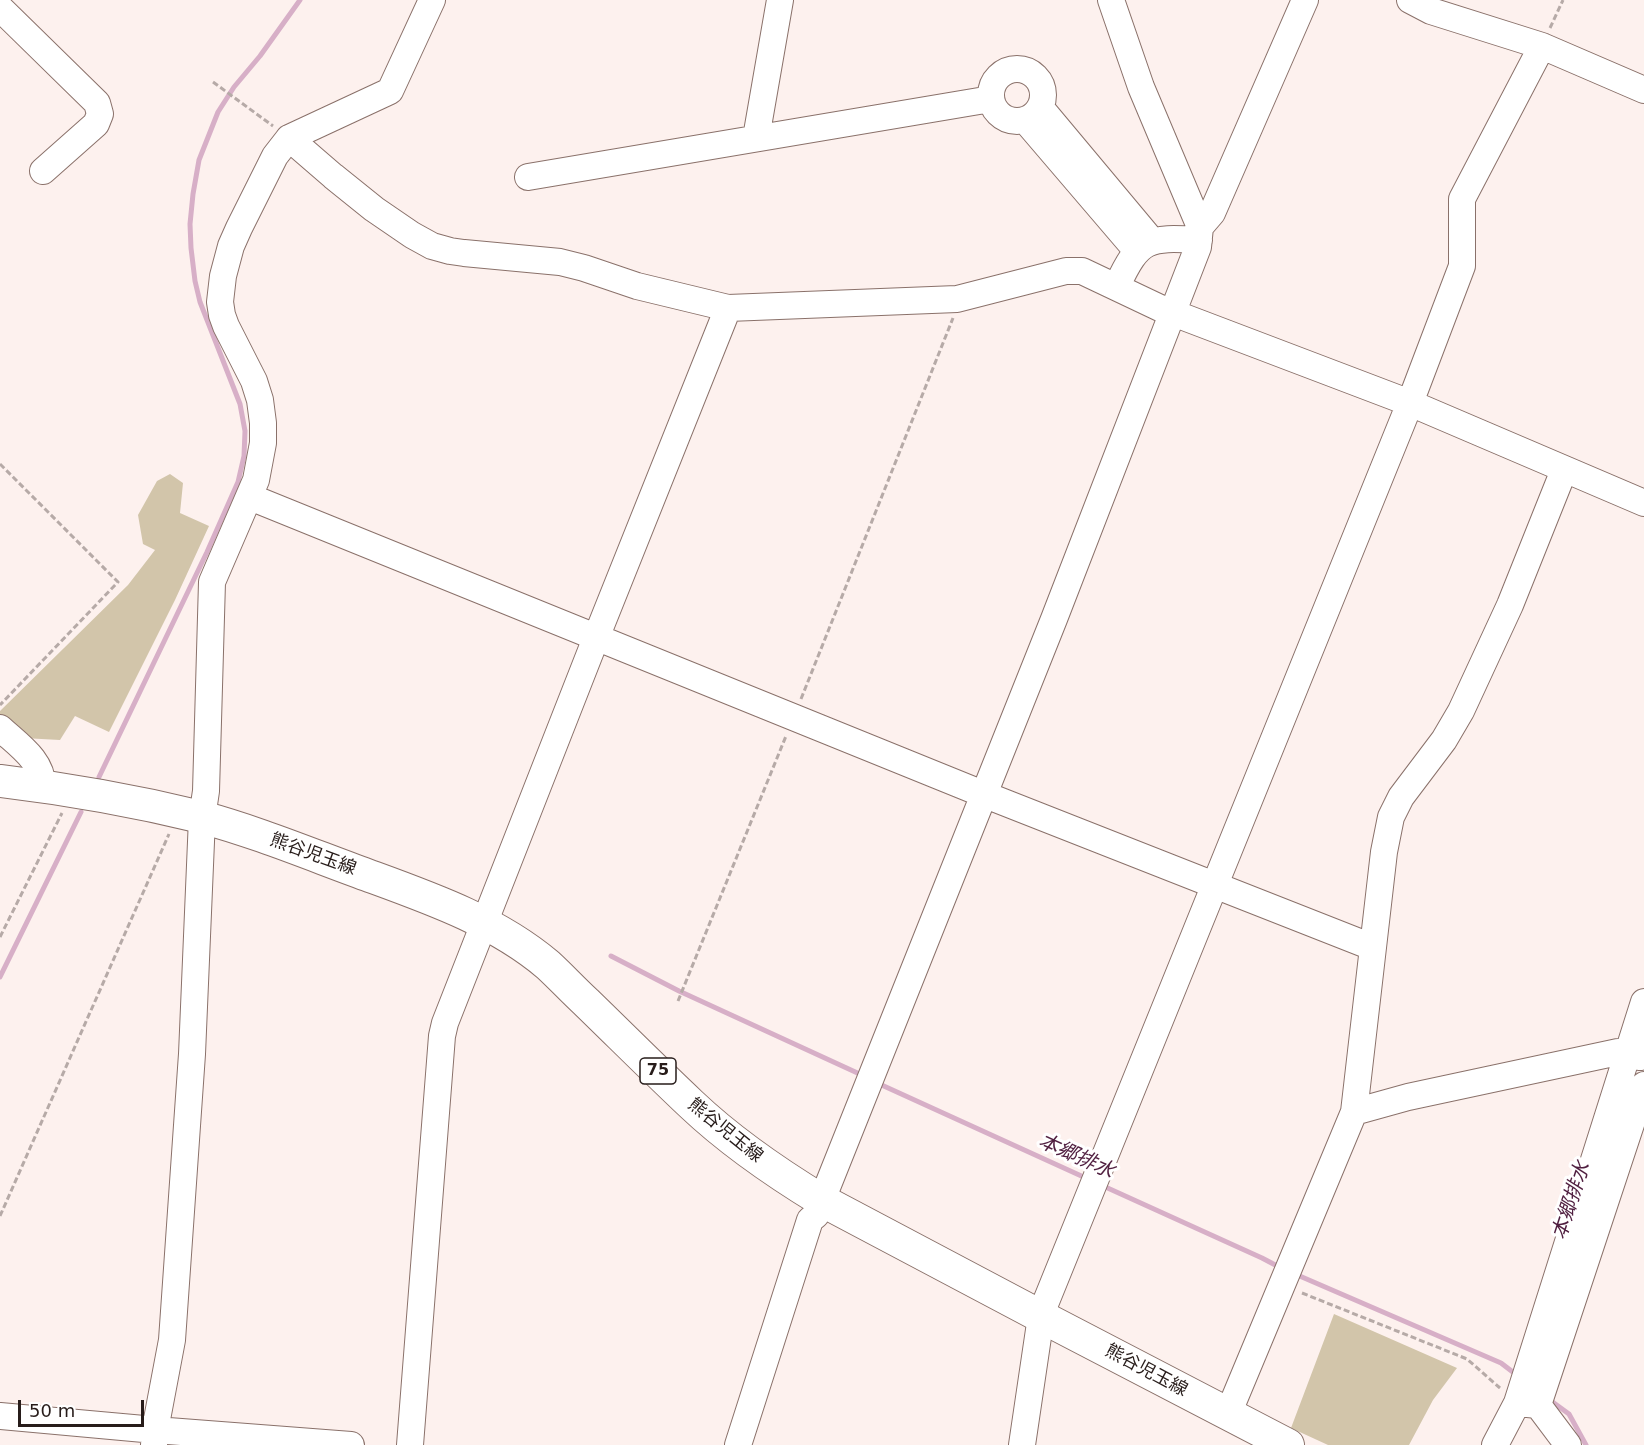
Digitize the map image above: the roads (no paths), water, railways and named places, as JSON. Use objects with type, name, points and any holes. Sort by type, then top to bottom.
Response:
[{"type":"main road","name":"熊谷児玉線","points":[[0,781],[191,815],[285,845],[433,899],[484,922],[548,965],[693,1106],[769,1167],[821,1200],[1288,1445]]},
{"type":"street","points":[[154,1438],[172,1340],[192,1054],[191,815],[206,791],[212,582],[250,497],[261,461],[263,443],[260,400],[254,381],[222,315],[220,288],[231,246],[275,156],[289,138],[390,91],[432,0]]},
{"type":"street","points":[[756,138],[780,0]]},
{"type":"street","points":[[1111,0],[1141,87],[1200,233]]},
{"type":"street","points":[[738,1445],[810,1220],[816,1215],[1054,619],[1198,247],[1200,233],[1212,213],[1305,0]]},
{"type":"street","points":[[1410,0],[1431,10],[1542,46],[1644,90]]},
{"type":"street","points":[[0,8],[97,103],[100,114],[96,124],[43,171]]},
{"type":"street","points":[[1022,1445],[1045,1304],[1410,403],[1462,266],[1462,199],[1542,46]]},
{"type":"street","points":[[1012,69],[1021,69],[1036,77],[1043,93],[1032,114],[1016,121],[1000,114],[991,99],[991,91],[998,77],[1012,69]]},
{"type":"street","points":[[528,177],[991,99]]},
{"type":"street","points":[[1032,114],[1145,246]]},
{"type":"street","points":[[289,138],[374,209],[432,246],[464,254],[560,262],[637,286],[728,308],[957,299],[1066,271],[1082,271],[1173,313],[1410,403],[1644,503]]},
{"type":"street","points":[[1117,286],[1125,270],[1145,246],[1166,238],[1200,233]]},
{"type":"street","points":[[410,1445],[442,1036],[445,1023],[728,308]]},
{"type":"street","points":[[1228,1414],[1354,1112],[1383,852],[1391,817],[1401,797],[1444,740],[1461,711],[1510,605],[1564,470]]},
{"type":"street","points":[[250,497],[983,794],[1372,947]]},
{"type":"street","points":[[0,728],[34,761],[41,774],[55,789]]},
{"type":"street","points":[[1527,1404],[1635,1056],[1644,1002]]},
{"type":"street","points":[[1354,1112],[1408,1097],[1618,1052],[1635,1056]]},
{"type":"street","points":[[1495,1445],[1527,1404],[1644,1084]]},
{"type":"street","points":[[1527,1404],[1568,1445]]},
{"type":"street","points":[[0,1416],[154,1438],[351,1445]]},
{"type":"waterway","points":[[99,777],[238,482],[244,456],[245,431],[240,404],[200,302],[195,281],[190,224],[193,194],[199,160],[218,112],[234,87],[260,56],[300,0]]},
{"type":"waterway","points":[[0,977],[81,812]]},
{"type":"waterway","name":"本郷排水","points":[[611,956],[679,991],[864,1076]]},
{"type":"waterway","name":"本郷排水","points":[[875,1082],[1088,1179]]},
{"type":"waterway","name":"本郷排水","points":[[1101,1185],[1281,1268]]},
{"type":"waterway","name":"本郷排水","points":[[1295,1274],[1501,1363],[1518,1376]]},
{"type":"waterway","name":"本郷排水","points":[[1547,1398],[1569,1414],[1586,1445]]}]
